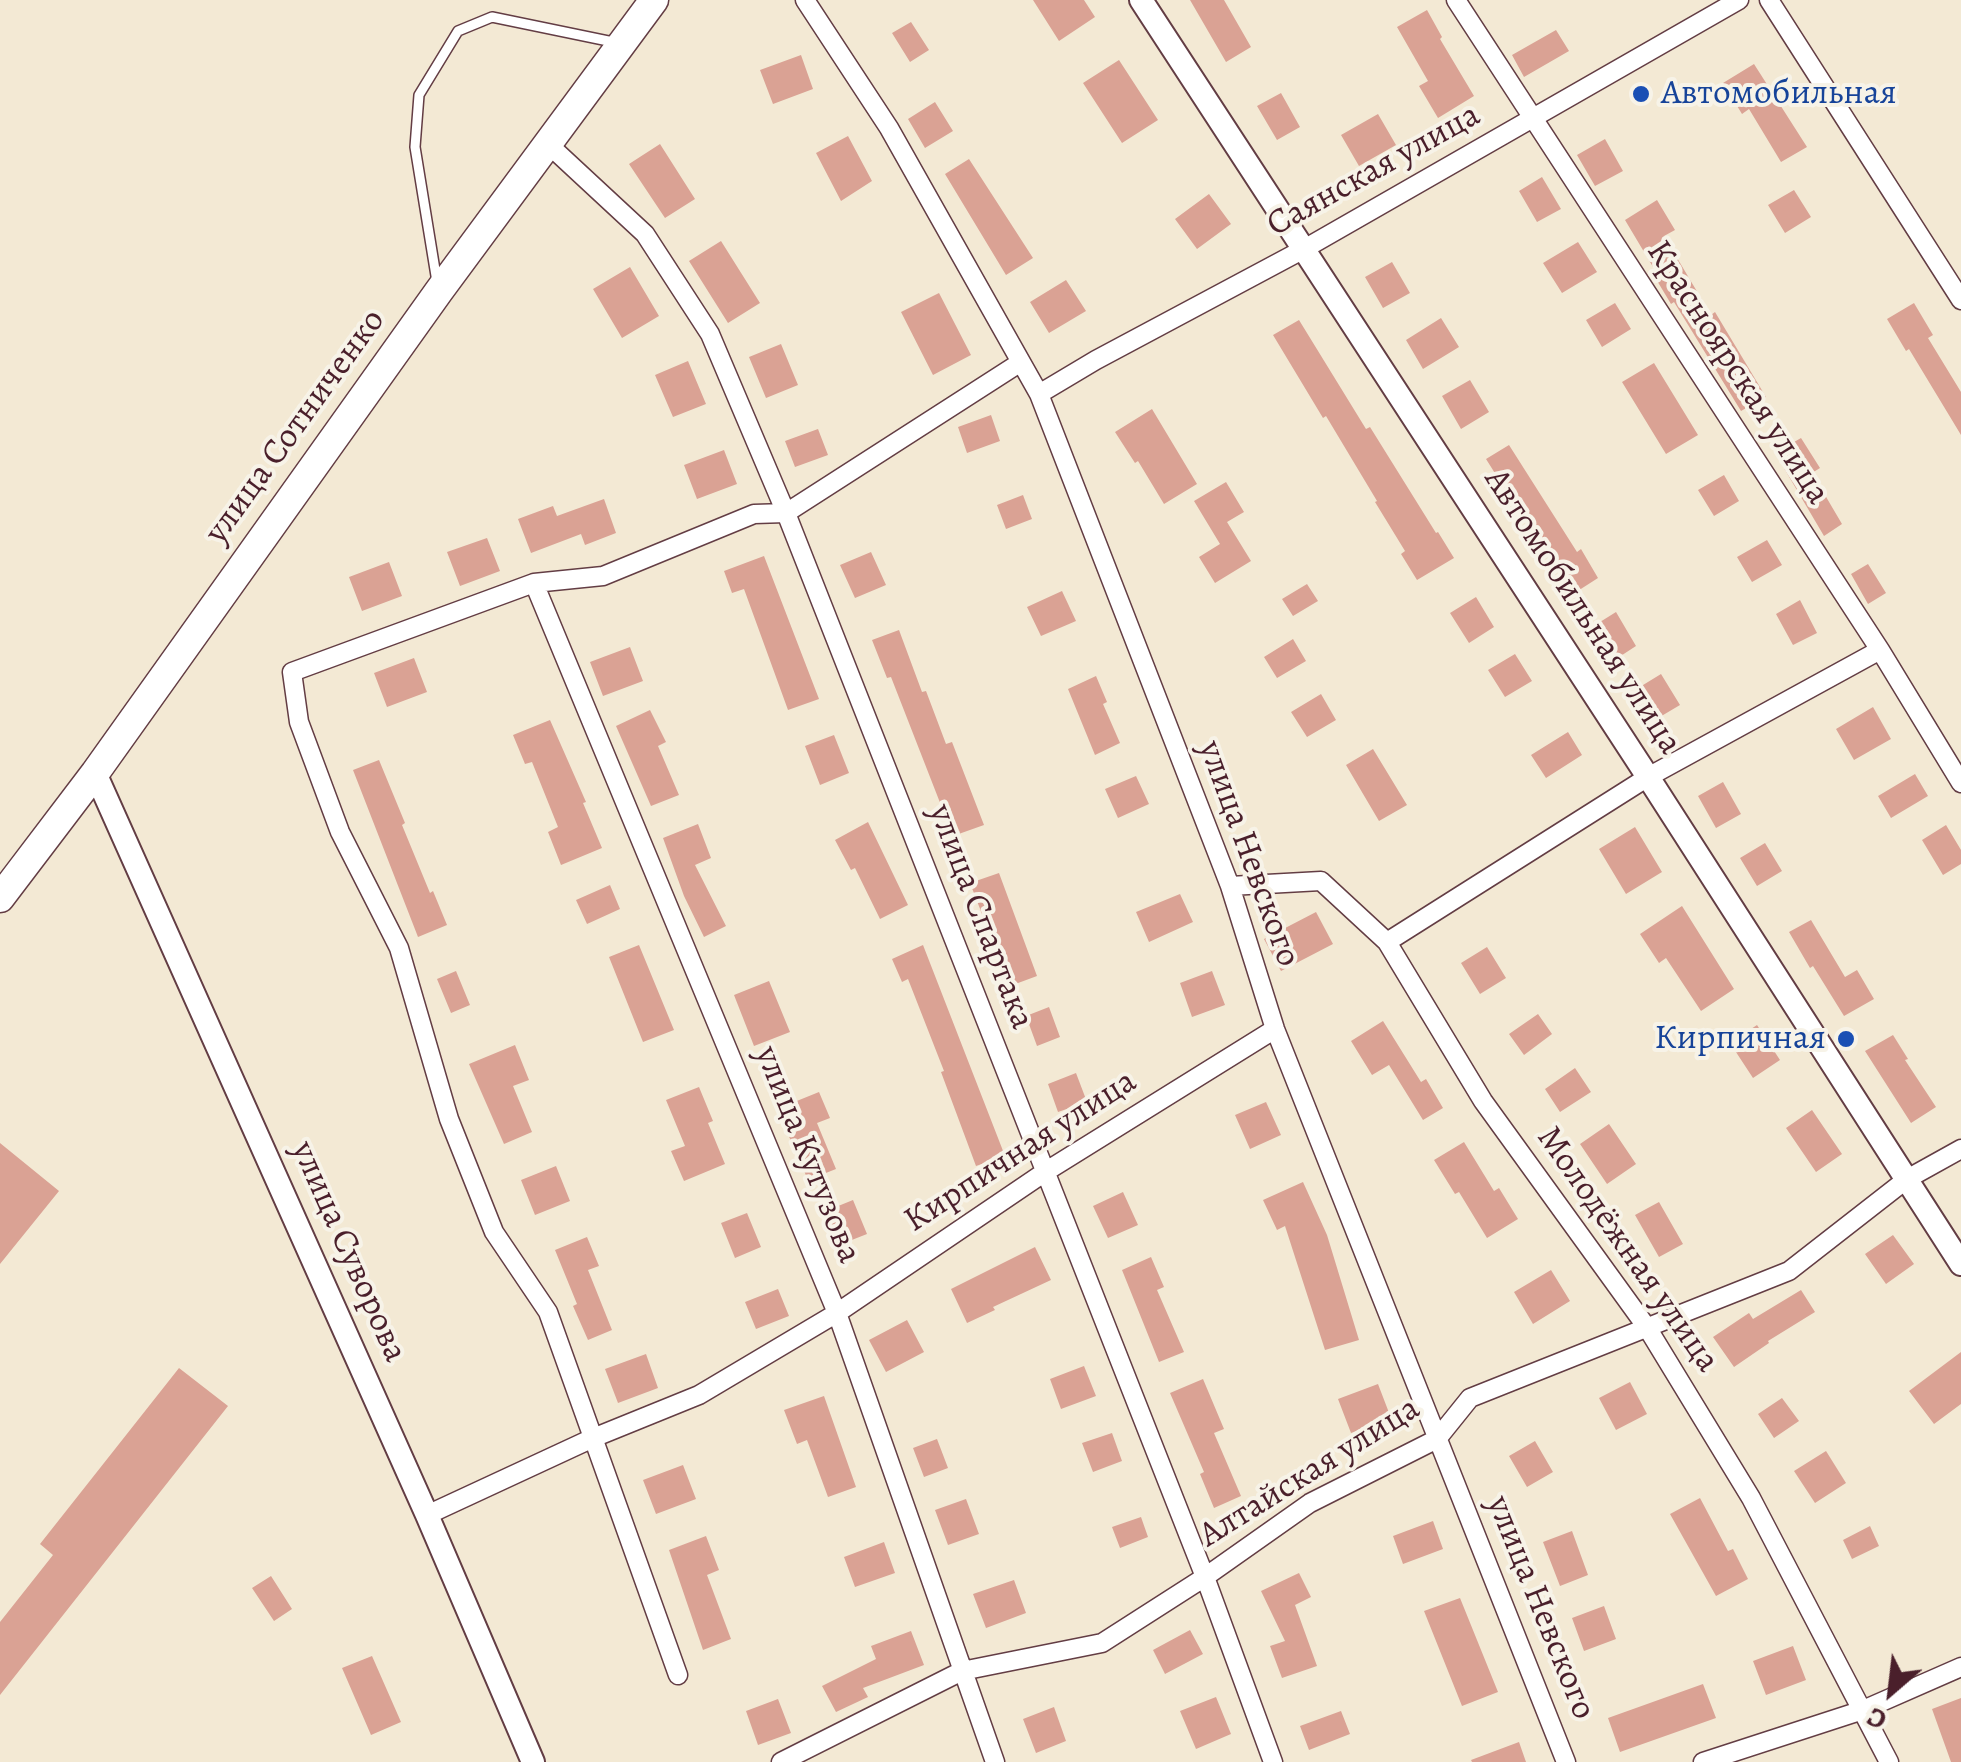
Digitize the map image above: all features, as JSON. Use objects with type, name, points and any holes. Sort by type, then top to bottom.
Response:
[{"type":"main road","name":"улица Сотниченко","points":[[0,898],[95,772],[438,291],[654,0]]},
{"type":"street","name":"улица Невского","points":[[805,0],[889,128],[1038,394],[1230,886],[1275,1029],[1566,1762]]},
{"type":"street","name":"Автомобильная улица","points":[[1141,0],[1961,1264]]},
{"type":"street","name":"Красноярская улица","points":[[1456,0],[1880,650],[1961,783]]},
{"type":"street","name":"Саянская улица","points":[[1038,394],[1304,249],[1739,0]]},
{"type":"street","points":[[1769,0],[1961,300]]},
{"type":"street","name":"улица Спартака","points":[[548,144],[645,234],[710,334],[786,513],[1205,1577],[1273,1762]]},
{"type":"street","points":[[678,1675],[548,1312],[494,1232],[448,1119],[398,948],[340,832],[299,722],[292,672],[534,583],[603,576],[754,514],[786,513],[1022,362]]},
{"type":"street","name":"улица Кутузова","points":[[534,583],[837,1312],[994,1762]]},
{"type":"street","points":[[1387,942],[1648,777],[1880,650]]},
{"type":"street","name":"улица Суворова","points":[[95,772],[533,1762]]},
{"type":"street","name":"Молодёжная улица","points":[[1230,886],[1320,880],[1387,942],[1483,1100],[1648,1329],[1751,1498],[1889,1762]]},
{"type":"street","name":"Кирпичная улица","points":[[427,1515],[593,1438],[699,1395],[837,1312],[1044,1172],[1275,1029]]},
{"type":"street","name":"Алтайская улица","points":[[781,1762],[962,1671],[1102,1644],[1310,1503],[1437,1439],[1470,1398],[1789,1270],[1907,1179],[1961,1148]]},
{"type":"street","points":[[1704,1762],[1864,1710],[1961,1667]]},
{"type":"lane","points":[[438,291],[414,147],[419,95],[458,31],[492,17],[620,44]]},
{"type":"building","points":[[1033,0],[1084,0],[1095,17],[1059,41]]},
{"type":"building","points":[[1190,0],[1224,0],[1251,47],[1226,62]]},
{"type":"building","points":[[1427,10],[1474,96],[1438,118],[1419,86],[1428,81],[1397,27]]},
{"type":"building","points":[[911,22],[929,50],[910,62],[892,33]]},
{"type":"building","points":[[1556,30],[1569,51],[1524,77],[1512,55]]},
{"type":"building","points":[[801,55],[813,89],[773,104],[760,70]]},
{"type":"building","points":[[1119,60],[1158,120],[1122,143],[1083,83]]},
{"type":"building","points":[[1754,64],[1807,147],[1781,162],[1749,109],[1742,114],[1723,83]]},
{"type":"building","points":[[1281,93],[1300,127],[1277,140],[1257,106]]},
{"type":"building","points":[[935,102],[953,131],[925,148],[908,119]]},
{"type":"building","points":[[1378,114],[1396,145],[1359,166],[1341,135]]},
{"type":"building","points":[[848,136],[872,181],[841,201],[816,153]]},
{"type":"building","points":[[1605,139],[1623,171],[1595,186],[1577,155]]},
{"type":"building","points":[[660,144],[695,199],[665,218],[629,164]]},
{"type":"building","points":[[969,159],[1033,258],[1006,275],[945,174]]},
{"type":"building","points":[[1542,177],[1561,209],[1537,222],[1519,191]]},
{"type":"building","points":[[1794,190],[1811,217],[1785,233],[1768,205]]},
{"type":"building","points":[[1209,194],[1231,224],[1197,249],[1175,219]]},
{"type":"building","points":[[1657,200],[1675,230],[1664,236],[1766,397],[1741,411],[1674,302],[1671,304],[1625,220]]},
{"type":"building","points":[[721,241],[760,303],[728,323],[689,261]]},
{"type":"building","points":[[1578,242],[1597,272],[1562,293],[1543,263]]},
{"type":"building","points":[[1392,262],[1410,293],[1383,308],[1365,277]]},
{"type":"building","points":[[630,267],[659,316],[622,338],[593,289]]},
{"type":"building","points":[[1066,280],[1086,311],[1049,333],[1030,302]]},
{"type":"building","points":[[939,293],[971,355],[933,375],[901,312]]},
{"type":"building","points":[[1615,303],[1631,329],[1602,347],[1586,320]]},
{"type":"building","points":[[1914,303],[1933,335],[1928,338],[1961,392],[1961,435],[1887,319]]},
{"type":"building","points":[[1441,318],[1459,347],[1423,369],[1406,340]]},
{"type":"building","points":[[1299,320],[1366,429],[1370,427],[1454,558],[1417,580],[1377,501],[1273,335]]},
{"type":"building","points":[[781,344],[798,385],[766,398],[749,357]]},
{"type":"building","points":[[688,361],[706,404],[673,417],[655,375]]},
{"type":"building","points":[[1654,363],[1698,435],[1666,454],[1622,382]]},
{"type":"building","points":[[1470,380],[1489,412],[1461,429],[1442,396]]},
{"type":"building","points":[[1152,409],[1197,484],[1164,504],[1115,432]]},
{"type":"building","points":[[991,415],[1000,441],[967,453],[958,427]]},
{"type":"building","points":[[818,429],[828,455],[795,467],[785,441]]},
{"type":"building","points":[[1801,438],[1820,468],[1812,473],[1842,524],[1824,536],[1775,453]]},
{"type":"building","points":[[1509,445],[1598,578],[1573,594],[1486,459]]},
{"type":"building","points":[[724,450],[737,484],[697,499],[684,465]]},
{"type":"building","points":[[1724,475],[1739,501],[1714,516],[1698,490]]},
{"type":"building","points":[[1226,482],[1244,512],[1227,522],[1251,561],[1215,583],[1199,557],[1220,544],[1194,501]]},
{"type":"building","points":[[1023,495],[1032,519],[1006,529],[997,505]]},
{"type":"building","points":[[604,499],[616,533],[585,545],[581,534],[531,553],[518,519],[553,506],[557,516]]},
{"type":"building","points":[[487,538],[500,571],[460,586],[447,552]]},
{"type":"building","points":[[1767,540],[1782,565],[1752,582],[1737,557]]},
{"type":"building","points":[[871,552],[886,585],[855,598],[840,565]]},
{"type":"building","points":[[764,556],[819,699],[788,710],[744,589],[732,593],[724,571]]},
{"type":"building","points":[[389,562],[402,596],[362,611],[349,577]]},
{"type":"building","points":[[1868,564],[1886,593],[1868,604],[1851,574]]},
{"type":"building","points":[[1307,584],[1318,601],[1293,616],[1282,599]]},
{"type":"building","points":[[1062,591],[1076,621],[1041,636],[1027,607]]},
{"type":"building","points":[[1476,597],[1494,627],[1469,643],[1450,613]]},
{"type":"building","points":[[1800,600],[1817,633],[1793,645],[1776,614]]},
{"type":"building","points":[[1616,612],[1636,646],[1613,661],[1592,627]]},
{"type":"building","points":[[899,630],[946,744],[952,742],[984,825],[953,836],[891,677],[887,678],[872,640]]},
{"type":"building","points":[[1293,639],[1306,661],[1277,678],[1264,657]]},
{"type":"building","points":[[630,647],[643,681],[603,696],[590,662]]},
{"type":"building","points":[[1515,654],[1532,681],[1505,697],[1488,670]]},
{"type":"building","points":[[414,658],[427,692],[387,707],[374,673]]},
{"type":"building","points":[[1661,674],[1680,705],[1648,724],[1630,693]]},
{"type":"building","points":[[1096,676],[1120,743],[1095,755],[1068,689]]},
{"type":"building","points":[[1321,694],[1336,720],[1307,737],[1291,712]]},
{"type":"building","points":[[1873,707],[1891,739],[1854,760],[1836,729]]},
{"type":"building","points":[[650,710],[666,742],[658,746],[679,795],[651,806],[616,726]]},
{"type":"building","points":[[550,720],[602,848],[561,865],[548,832],[558,827],[532,762],[525,764],[513,735]]},
{"type":"building","points":[[1568,732],[1582,755],[1546,778],[1531,755]]},
{"type":"building","points":[[834,735],[849,773],[820,785],[805,746]]},
{"type":"building","points":[[1373,749],[1407,805],[1379,821],[1346,765]]},
{"type":"building","points":[[379,760],[430,893],[433,891],[447,925],[418,937],[353,770]]},
{"type":"building","points":[[1915,774],[1928,796],[1891,818],[1878,796]]},
{"type":"building","points":[[1136,776],[1149,804],[1118,818],[1105,789]]},
{"type":"building","points":[[1723,782],[1741,814],[1716,828],[1698,796]]},
{"type":"building","points":[[868,822],[908,905],[880,919],[855,868],[851,870],[835,840]]},
{"type":"building","points":[[698,824],[711,858],[695,865],[726,926],[704,937],[663,838]]},
{"type":"building","points":[[1946,825],[1961,850],[1961,864],[1943,875],[1922,840]]},
{"type":"building","points":[[1635,827],[1662,872],[1626,894],[1599,849]]},
{"type":"building","points":[[1765,843],[1782,871],[1757,886],[1740,858]]},
{"type":"building","points":[[999,873],[1037,976],[1010,986],[970,883]]},
{"type":"building","points":[[610,885],[620,909],[587,924],[576,900]]},
{"type":"building","points":[[1180,894],[1193,922],[1149,942],[1136,912]]},
{"type":"building","points":[[1682,906],[1734,989],[1701,1011],[1666,958],[1659,963],[1640,934]]},
{"type":"building","points":[[1316,912],[1333,944],[1281,971],[1264,939]]},
{"type":"building","points":[[1811,920],[1845,977],[1857,970],[1874,999],[1844,1016],[1789,932]]},
{"type":"building","points":[[639,945],[674,1030],[643,1042],[609,957]]},
{"type":"building","points":[[923,945],[1005,1156],[976,1166],[908,979],[902,982],[892,959]]},
{"type":"building","points":[[1487,947],[1506,978],[1480,994],[1461,963]]},
{"type":"building","points":[[456,971],[470,1005],[451,1013],[437,979]]},
{"type":"building","points":[[1212,971],[1225,1005],[1192,1017],[1180,983]]},
{"type":"building","points":[[769,981],[790,1032],[754,1046],[734,995]]},
{"type":"building","points":[[1049,1007],[1060,1037],[1037,1046],[1026,1016]]},
{"type":"building","points":[[1538,1014],[1552,1034],[1524,1055],[1509,1034]]},
{"type":"building","points":[[1383,1021],[1421,1082],[1426,1079],[1443,1108],[1423,1120],[1389,1065],[1372,1075],[1351,1041]]},
{"type":"building","points":[[1757,1025],[1780,1060],[1753,1078],[1730,1043]]},
{"type":"building","points":[[1893,1035],[1936,1107],[1911,1123],[1865,1051]]},
{"type":"building","points":[[515,1045],[529,1080],[513,1086],[532,1132],[504,1144],[469,1064]]},
{"type":"building","points":[[1575,1068],[1591,1092],[1560,1112],[1545,1089]]},
{"type":"building","points":[[1076,1073],[1087,1102],[1058,1112],[1048,1084]]},
{"type":"building","points":[[699,1087],[725,1164],[684,1181],[671,1151],[685,1146],[666,1100]]},
{"type":"building","points":[[819,1092],[830,1118],[817,1123],[836,1169],[808,1180],[777,1109]]},
{"type":"building","points":[[1266,1102],[1281,1135],[1250,1149],[1235,1115]]},
{"type":"building","points":[[1812,1110],[1842,1154],[1816,1172],[1786,1128]]},
{"type":"building","points":[[1609,1124],[1636,1164],[1607,1184],[1580,1144]]},
{"type":"building","points":[[1464,1142],[1494,1191],[1499,1188],[1518,1219],[1487,1238],[1434,1160]]},
{"type":"building","points":[[0,1143],[59,1191],[0,1264]]},
{"type":"building","points":[[556,1166],[570,1201],[535,1215],[521,1180]]},
{"type":"building","points":[[1303,1182],[1327,1235],[1359,1340],[1325,1350],[1285,1226],[1277,1230],[1263,1200]]},
{"type":"building","points":[[1123,1192],[1138,1225],[1108,1238],[1093,1206]]},
{"type":"building","points":[[853,1200],[867,1234],[834,1247],[821,1213]]},
{"type":"building","points":[[1659,1202],[1683,1244],[1659,1257],[1635,1215]]},
{"type":"building","points":[[747,1213],[761,1247],[735,1258],[721,1223]]},
{"type":"building","points":[[1893,1235],[1914,1264],[1886,1284],[1865,1254]]},
{"type":"building","points":[[587,1237],[599,1266],[588,1270],[612,1330],[588,1340],[555,1250]]},
{"type":"building","points":[[1035,1247],[1051,1280],[967,1323],[951,1289]]},
{"type":"building","points":[[1151,1257],[1164,1287],[1157,1290],[1184,1352],[1159,1362],[1122,1270]]},
{"type":"building","points":[[1551,1270],[1570,1301],[1533,1324],[1514,1292]]},
{"type":"building","points":[[778,1289],[789,1316],[756,1329],[745,1302]]},
{"type":"building","points":[[1801,1290],[1815,1312],[1734,1367],[1713,1337],[1749,1313],[1753,1319]]},
{"type":"building","points":[[907,1320],[924,1352],[886,1372],[869,1340]]},
{"type":"building","points":[[1961,1352],[1961,1404],[1934,1424],[1909,1391]]},
{"type":"building","points":[[646,1354],[658,1388],[618,1403],[605,1369]]},
{"type":"building","points":[[1084,1366],[1096,1396],[1061,1409],[1050,1379]]},
{"type":"building","points":[[179,1368],[228,1406],[0,1695],[0,1622],[53,1555],[40,1544]]},
{"type":"building","points":[[1203,1379],[1224,1429],[1214,1433],[1241,1496],[1214,1508],[1200,1474],[1204,1472],[1170,1393]]},
{"type":"building","points":[[1630,1382],[1647,1414],[1616,1430],[1599,1398]]},
{"type":"building","points":[[1378,1384],[1391,1418],[1351,1433],[1338,1399]]},
{"type":"building","points":[[824,1396],[856,1487],[828,1497],[807,1440],[797,1444],[784,1410]]},
{"type":"building","points":[[1782,1398],[1799,1421],[1774,1438],[1758,1414]]},
{"type":"building","points":[[1112,1433],[1122,1461],[1093,1472],[1082,1443]]},
{"type":"building","points":[[937,1439],[948,1468],[924,1477],[913,1448]]},
{"type":"building","points":[[1535,1441],[1553,1472],[1527,1487],[1509,1456]]},
{"type":"building","points":[[1826,1451],[1846,1483],[1815,1503],[1794,1471]]},
{"type":"building","points":[[683,1465],[696,1499],[656,1514],[643,1480]]},
{"type":"building","points":[[1700,1498],[1748,1579],[1716,1596],[1670,1514]]},
{"type":"building","points":[[966,1499],[979,1534],[948,1545],[935,1510]]},
{"type":"building","points":[[1141,1517],[1148,1537],[1120,1548],[1112,1527]]},
{"type":"building","points":[[1433,1521],[1443,1549],[1403,1564],[1393,1536]]},
{"type":"building","points":[[1870,1526],[1879,1546],[1852,1559],[1843,1540]]},
{"type":"building","points":[[1572,1531],[1588,1575],[1560,1586],[1543,1542]]},
{"type":"building","points":[[706,1536],[719,1570],[707,1575],[731,1639],[703,1650],[669,1550]]},
{"type":"building","points":[[884,1542],[895,1573],[855,1587],[844,1557]]},
{"type":"building","points":[[1299,1573],[1311,1597],[1295,1605],[1317,1666],[1282,1678],[1270,1646],[1285,1641],[1261,1591]]},
{"type":"building","points":[[271,1576],[292,1609],[274,1621],[252,1588]]},
{"type":"building","points":[[1014,1580],[1026,1613],[986,1628],[973,1594]]},
{"type":"building","points":[[1460,1598],[1498,1692],[1462,1706],[1424,1611]]},
{"type":"building","points":[[1604,1606],[1616,1639],[1584,1651],[1572,1618]]},
{"type":"building","points":[[1190,1630],[1203,1654],[1165,1674],[1153,1650]]},
{"type":"building","points":[[911,1631],[924,1665],[863,1688],[868,1697],[836,1712],[822,1686],[876,1659],[871,1646]]},
{"type":"building","points":[[1793,1646],[1806,1680],[1766,1695],[1753,1661]]},
{"type":"building","points":[[372,1656],[401,1722],[371,1735],[342,1668]]},
{"type":"building","points":[[1703,1684],[1716,1718],[1620,1752],[1608,1718]]},
{"type":"building","points":[[1216,1697],[1231,1734],[1196,1749],[1180,1711]]},
{"type":"building","points":[[1961,1698],[1961,1762],[1951,1762],[1932,1709]]},
{"type":"building","points":[[778,1699],[791,1733],[758,1745],[746,1711]]},
{"type":"building","points":[[1054,1707],[1066,1741],[1036,1753],[1023,1719]]},
{"type":"building","points":[[1341,1711],[1350,1734],[1309,1750],[1300,1726]]},
{"type":"building","points":[[1519,1742],[1526,1762],[1471,1760]]},
{"type":"place","name":"Автомобильная","points":[[1641,94]]},
{"type":"place","name":"Кирпичная","points":[[1846,1039]]}]
